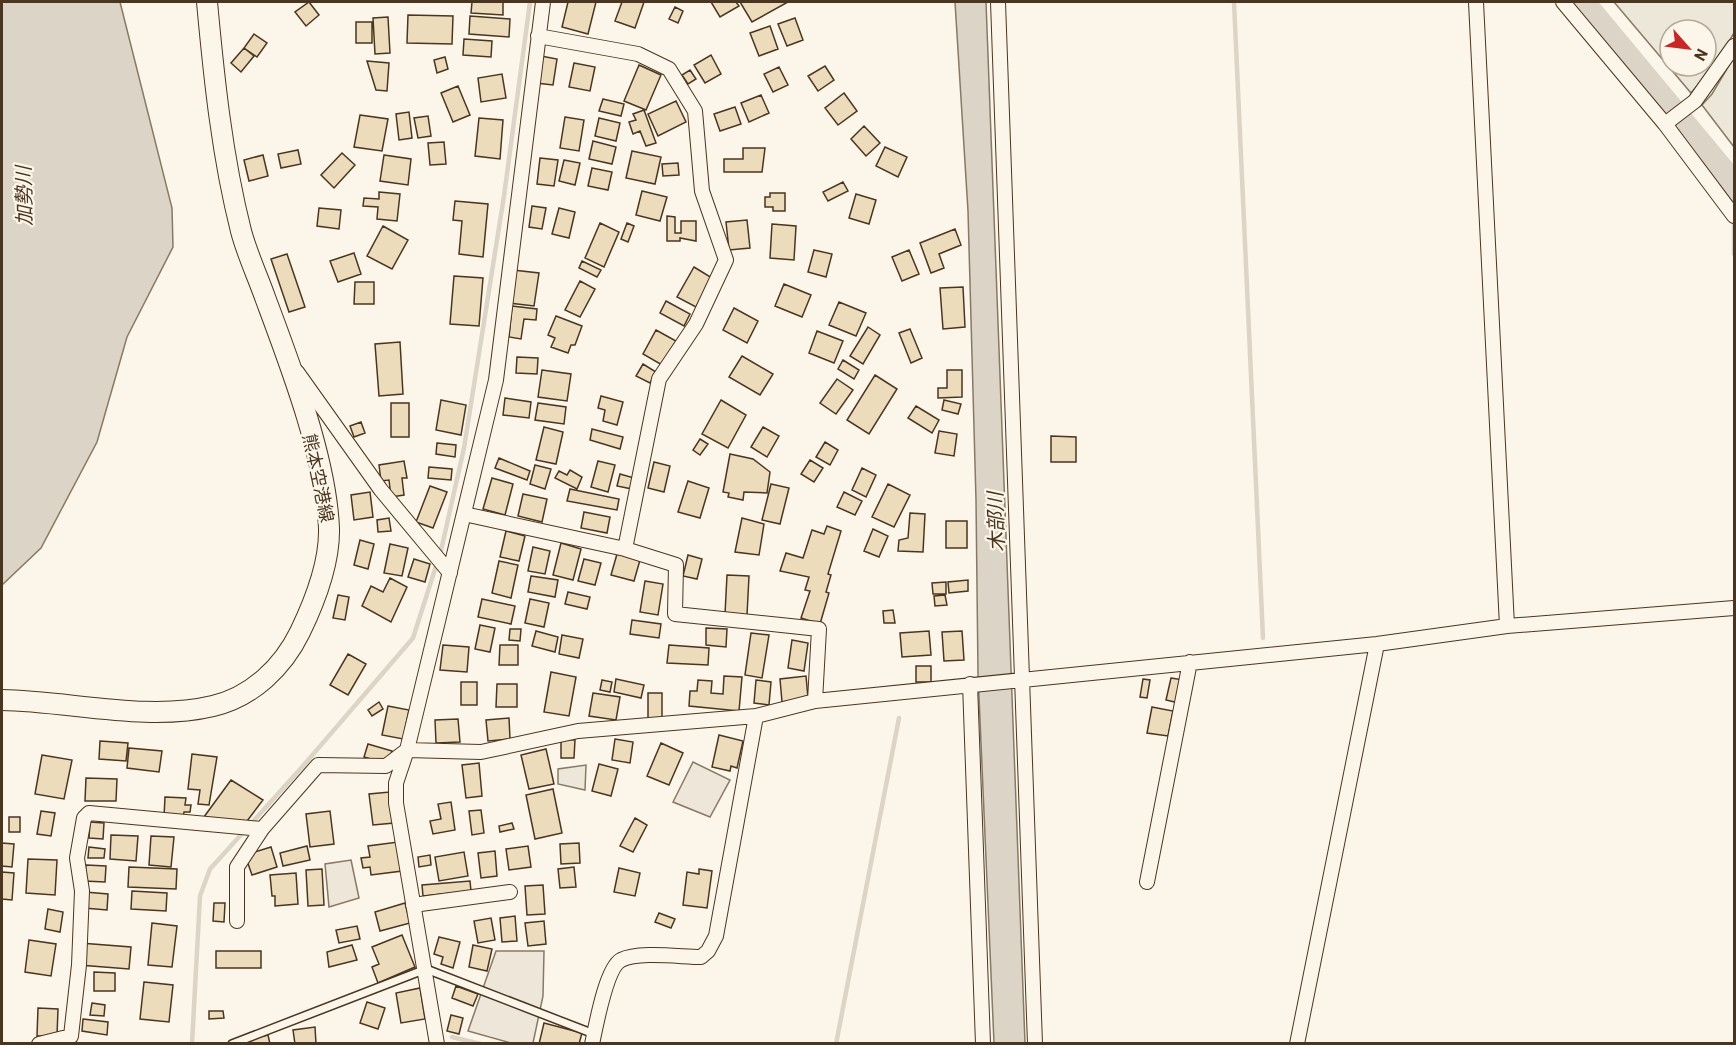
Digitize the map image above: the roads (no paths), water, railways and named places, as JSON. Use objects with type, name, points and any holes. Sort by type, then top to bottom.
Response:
[{"type":"main road","name":"熊本空港線","points":[[2,700],[148,710],[189,710],[215,706],[241,695],[263,681],[289,655],[311,610],[325,566],[329,529],[320,468],[288,359],[242,234],[231,189],[212,58],[207,2]]},
{"type":"street","points":[[437,1044],[396,803],[396,783],[407,750],[496,380],[543,2]]},
{"type":"street","points":[[998,2],[1035,1044]]},
{"type":"street","points":[[1476,2],[1507,626]]},
{"type":"street","points":[[1563,2],[1665,124],[1734,216]]},
{"type":"street","points":[[538,36],[638,54],[669,69],[695,111],[702,191],[726,260],[696,324],[659,379],[625,549]]},
{"type":"street","points":[[1665,124],[1695,101],[1734,46]]},
{"type":"street","points":[[288,359],[381,490],[450,573]]},
{"type":"street","points":[[464,514],[625,549],[676,565],[675,614],[819,629],[815,701]]},
{"type":"street","points":[[237,921],[237,867],[256,829],[318,765],[386,766],[407,750],[481,752],[578,731],[756,716],[815,701],[1021,678],[1377,644],[1507,626],[1734,608]]},
{"type":"street","points":[[1297,1044],[1377,644]]},
{"type":"street","points":[[1147,882],[1190,662]]},
{"type":"street","points":[[970,684],[983,1044]]},
{"type":"street","points":[[593,1039],[611,971],[621,960],[643,956],[701,957],[708,951],[716,936],[756,716]]},
{"type":"street","points":[[39,1044],[71,1036],[79,965],[82,891],[77,858],[84,818],[89,813],[256,829]]},
{"type":"street","points":[[413,905],[510,892]]},
{"type":"lane","points":[[232,1044],[426,969],[593,1039]]},
{"type":"water","name":"加勢川","points":[[2,2],[120,2],[172,208],[173,247],[127,337],[97,442],[41,548],[2,585]]},
{"type":"water","name":"木部川","points":[[955,2],[986,2],[1025,1043],[994,1043],[978,674],[968,211]]},
{"type":"waterway","points":[[440,555],[464,448],[504,196],[530,2]]},
{"type":"waterway","points":[[1234,2],[1263,638]]},
{"type":"waterway","points":[[1581,2],[1734,186]]},
{"type":"waterway","points":[[1734,185],[1734,209]]},
{"type":"waterway","points":[[1734,218],[1734,254]]},
{"type":"waterway","points":[[192,1044],[200,896],[210,869],[303,766],[413,638],[437,563]]},
{"type":"waterway","points":[[836,1044],[899,718]]},
{"type":"waterway","points":[[452,1037],[481,1044]]}]
